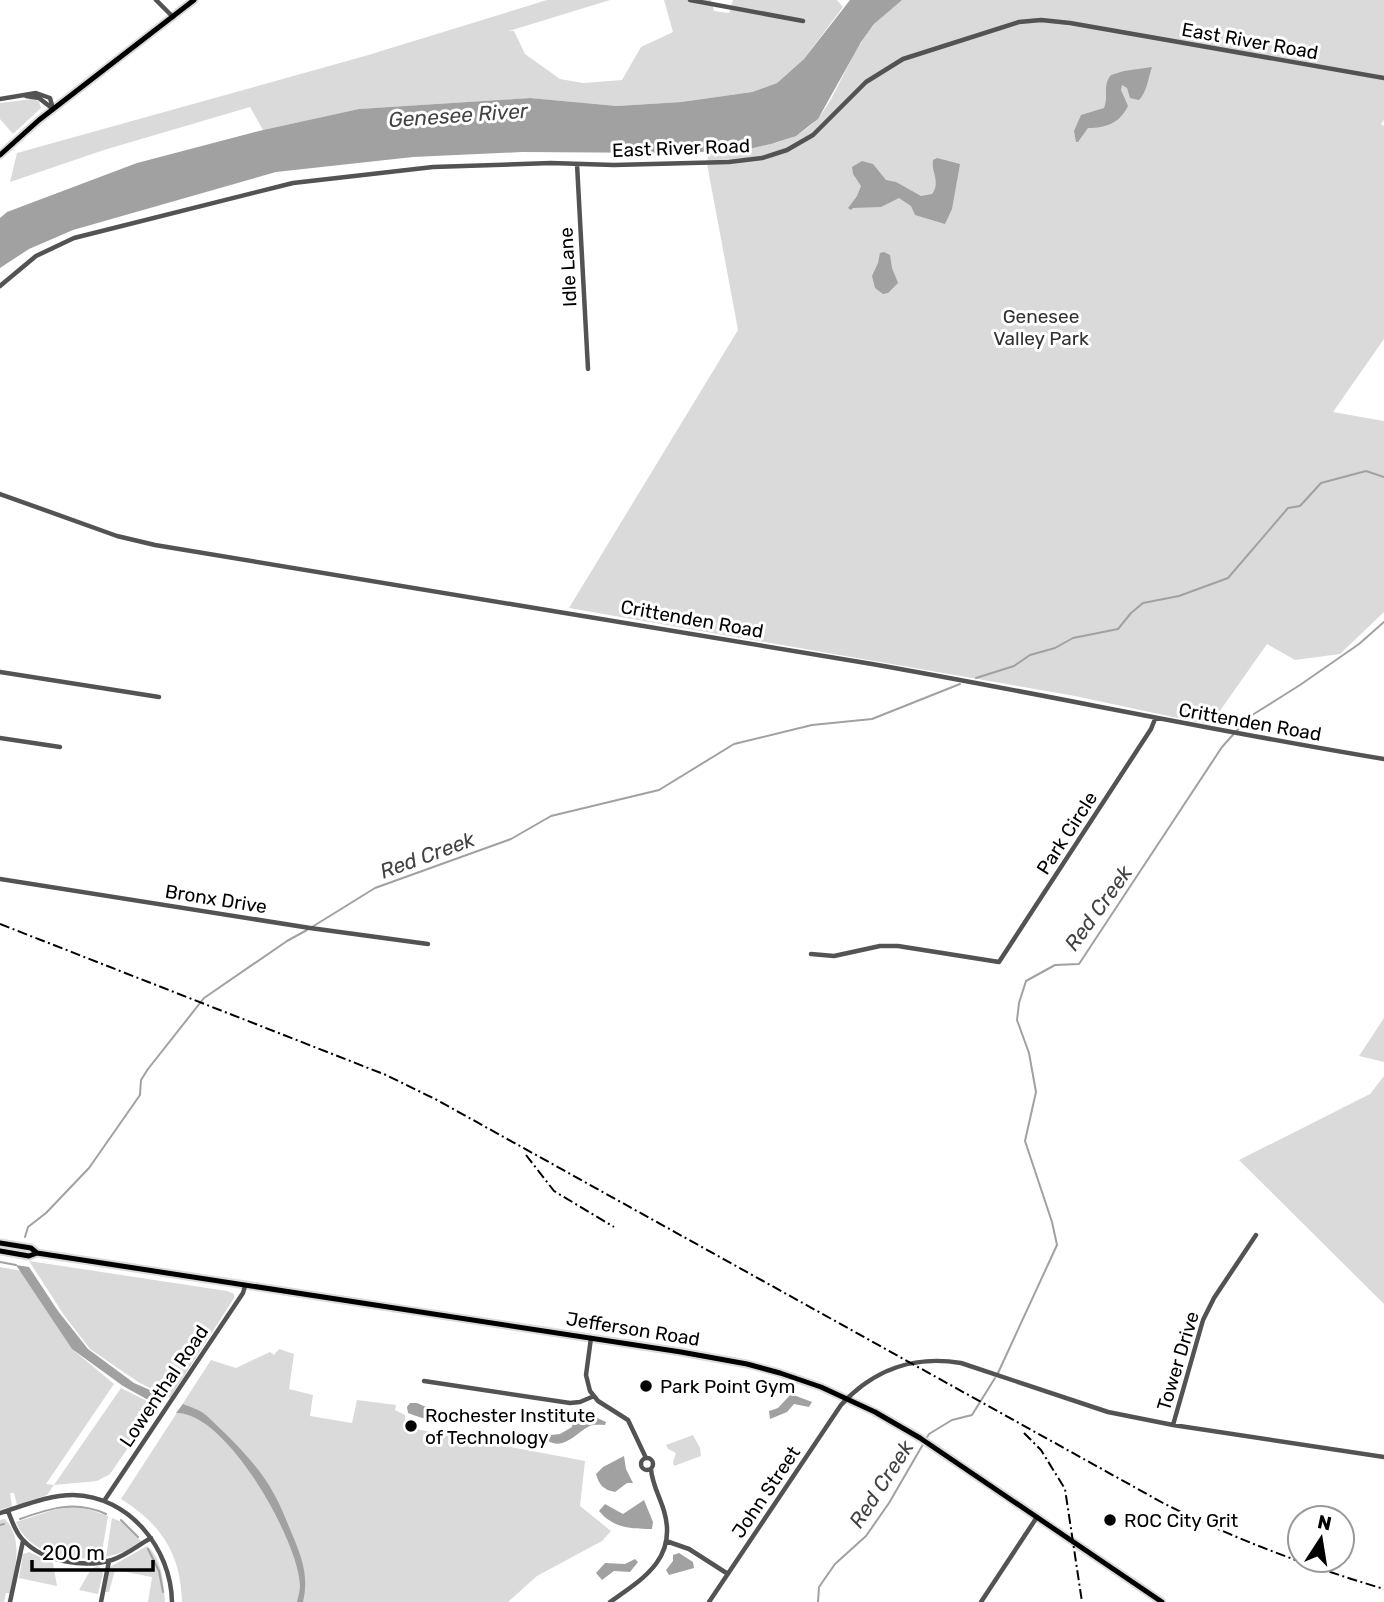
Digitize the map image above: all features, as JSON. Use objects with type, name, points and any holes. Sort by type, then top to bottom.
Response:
[{"type":"main road","points":[[0,155],[53,109],[194,0]]},
{"type":"main road","name":"Jefferson Road","points":[[0,1243],[31,1248],[37,1253]]},
{"type":"main road","name":"Jefferson Road","points":[[0,1251],[29,1256],[37,1253],[591,1338],[747,1364],[805,1381],[847,1398],[920,1438],[1162,1602]]},
{"type":"street","points":[[156,0],[173,17]]},
{"type":"street","points":[[690,0],[803,21]]},
{"type":"street","name":"East River Road","points":[[0,286],[36,256],[74,237],[293,183],[433,167],[748,161],[787,150],[818,131],[861,87],[892,65],[914,55],[992,30],[1030,21],[1070,23],[1384,78]]},
{"type":"street","points":[[0,99],[34,93],[44,94],[50,99],[53,109]]},
{"type":"street","name":"Idle Lane","points":[[577,164],[588,369]]},
{"type":"street","name":"Crittenden Road","points":[[0,494],[117,536],[155,545],[649,625],[1022,691],[1239,735],[1384,759]]},
{"type":"street","points":[[0,672],[159,697]]},
{"type":"street","name":"Park Circle","points":[[810,954],[834,956],[880,946],[898,946],[999,962],[1155,719]]},
{"type":"street","points":[[0,738],[60,747]]},
{"type":"street","name":"Bronx Drive","points":[[0,879],[428,944]]},
{"type":"street","name":"Tower Drive","points":[[1173,1425],[1208,1308],[1256,1235]]},
{"type":"street","name":"Lowenthal Road","points":[[104,1501],[243,1293],[245,1286]]},
{"type":"street","points":[[591,1338],[586,1375],[588,1386],[594,1396],[628,1420],[644,1457],[653,1463],[649,1470]]},
{"type":"street","name":"John Street","points":[[709,1602],[847,1398],[873,1377],[909,1363],[946,1360],[985,1370],[1084,1405],[1173,1425],[1384,1457]]},
{"type":"street","points":[[424,1381],[570,1403],[594,1396]]},
{"type":"street","points":[[610,1602],[650,1573],[661,1558],[666,1541],[666,1516],[649,1470],[640,1466],[644,1457]]},
{"type":"street","points":[[0,1513],[66,1495],[104,1501],[131,1517],[151,1538],[168,1573],[172,1602]]},
{"type":"street","points":[[8,1511],[23,1540],[32,1548],[57,1558],[82,1562],[109,1561],[130,1552],[151,1538]]},
{"type":"street","points":[[981,1602],[1037,1517]]},
{"type":"street","points":[[10,1602],[23,1540]]},
{"type":"street","points":[[666,1541],[689,1549],[728,1574]]},
{"type":"street","points":[[101,1602],[109,1561]]},
{"type":"green space","points":[[547,0],[610,0],[509,31],[514,31],[525,54],[560,79],[583,83],[622,80],[641,47],[673,32],[664,0],[711,0],[714,11],[729,13],[733,0],[837,0],[843,7],[804,59],[777,83],[752,92],[681,102],[617,106],[530,98],[360,109],[263,130],[250,107],[104,150],[10,182],[17,153],[365,56]]},
{"type":"green space","name":"Genesee Valley Park","points":[[902,0],[1384,0],[1384,120],[1381,124],[1384,126],[1384,339],[1333,412],[1384,421],[1384,612],[1340,654],[1295,660],[1267,644],[1210,725],[1075,696],[569,608],[738,330],[707,164],[709,151],[763,146],[794,136],[813,124],[827,106],[870,29]]},
{"type":"green space","points":[[32,99],[39,101],[41,108],[13,134],[0,119],[0,103]]},
{"type":"green space","points":[[1384,1018],[1384,1062],[1359,1056]]},
{"type":"green space","points":[[1384,1076],[1384,1304],[1239,1160],[1370,1094]]},
{"type":"green space","points":[[29,1261],[227,1291],[234,1294],[234,1298],[170,1398],[138,1382],[90,1349]]},
{"type":"green space","points":[[0,1267],[22,1271],[72,1349],[114,1384],[46,1484],[54,1485],[47,1495],[17,1505],[14,1493],[10,1493],[12,1506],[0,1510]]},
{"type":"green space","points":[[279,1349],[294,1354],[289,1389],[313,1395],[310,1416],[352,1423],[357,1400],[396,1405],[395,1410],[405,1415],[405,1427],[585,1461],[580,1506],[611,1531],[602,1541],[537,1576],[508,1602],[182,1602],[178,1569],[166,1542],[147,1519],[121,1499],[211,1360],[236,1368],[270,1352],[274,1355]]},
{"type":"green space","points":[[121,1388],[157,1406],[110,1474],[97,1481],[54,1485]]},
{"type":"green space","points":[[693,1435],[701,1456],[674,1466],[676,1453],[666,1445]]},
{"type":"green space","points":[[66,1506],[88,1509],[108,1516],[101,1558],[52,1554],[31,1542],[16,1522]]},
{"type":"green space","points":[[112,1518],[122,1522],[141,1541],[126,1551],[106,1557]]},
{"type":"green space","points":[[5,1519],[14,1536],[16,1564],[10,1593],[6,1593],[4,1602],[0,1602],[0,1520]]},
{"type":"green space","points":[[147,1546],[159,1564],[165,1602],[148,1602],[152,1577],[115,1570],[109,1592],[105,1592],[110,1567]]},
{"type":"green space","points":[[29,1552],[53,1563],[57,1586],[19,1578],[23,1554]]},
{"type":"green space","points":[[98,1566],[103,1573],[98,1594],[79,1590],[91,1569]]},
{"type":"water","name":"Genesee River","points":[[850,0],[902,0],[874,24],[861,42],[818,119],[796,136],[771,144],[744,150],[676,153],[522,152],[413,157],[276,172],[73,230],[29,249],[0,268],[0,218],[7,212],[137,163],[263,130],[359,109],[530,98],[617,106],[681,102],[752,92],[777,83],[804,59]]},
{"type":"water","points":[[1152,67],[1146,89],[1139,100],[1130,98],[1127,88],[1122,85],[1121,90],[1128,106],[1121,117],[1106,126],[1088,128],[1076,142],[1074,131],[1081,115],[1104,108],[1107,83],[1111,75]]},
{"type":"water","points":[[937,158],[960,164],[952,209],[945,224],[915,215],[911,206],[899,198],[881,207],[848,208],[861,186],[852,167],[862,161],[873,164],[886,180],[896,182],[921,196],[932,194],[935,190],[933,160]]},
{"type":"water","points":[[880,253],[890,255],[898,283],[888,293],[883,294],[875,288],[872,276]]},
{"type":"water","points":[[16,1265],[29,1267],[58,1311],[88,1349],[134,1383],[166,1397],[159,1406],[123,1386],[72,1349]]},
{"type":"water","points":[[791,1394],[812,1402],[809,1407],[794,1404],[787,1412],[770,1419],[769,1411],[778,1408]]},
{"type":"water","points":[[410,1403],[417,1403],[438,1412],[459,1411],[466,1419],[463,1422],[423,1418],[408,1413],[407,1407]]},
{"type":"water","points":[[183,1404],[207,1416],[243,1452],[267,1483],[281,1508],[301,1559],[305,1575],[303,1602],[297,1602],[300,1586],[296,1566],[274,1511],[237,1455],[216,1433],[196,1418],[176,1413]]},
{"type":"water","points":[[595,1417],[606,1422],[605,1425],[590,1426],[559,1444],[548,1441],[551,1435],[560,1434],[572,1427],[573,1419]]},
{"type":"water","points":[[624,1456],[626,1469],[633,1483],[627,1483],[615,1492],[608,1490],[600,1484],[596,1474],[603,1467]]},
{"type":"water","points":[[644,1500],[653,1522],[652,1529],[623,1526],[610,1521],[599,1511],[605,1504],[623,1514]]},
{"type":"water","points":[[679,1553],[693,1562],[694,1568],[669,1575],[666,1570],[673,1561],[673,1555]]},
{"type":"water","points":[[635,1559],[638,1562],[630,1572],[614,1571],[602,1580],[596,1573],[605,1563],[625,1564]]},
{"type":"waterway","name":"Red Creek","points":[[976,678],[1014,666],[1030,655],[1055,648],[1073,638],[1118,629],[1143,603],[1179,596],[1228,578],[1288,508],[1300,506],[1321,483],[1366,471],[1384,477]]},
{"type":"waterway","name":"Red Creek","points":[[998,1373],[1057,1245],[1025,1141],[1036,1092],[1029,1053],[1017,1020],[1026,981],[1055,965],[1079,964],[1222,747],[1249,717],[1359,644],[1384,622]]},
{"type":"waterway","name":"Red Creek","points":[[312,927],[375,888],[511,839],[551,816],[659,790],[734,744],[812,725],[872,719],[960,684]]},
{"type":"waterway","name":"Red Creek","points":[[25,1237],[28,1227],[46,1213],[89,1168],[140,1095],[141,1080],[148,1069],[204,998],[307,930]]},
{"type":"waterway","name":"Red Creek","points":[[0,1262],[16,1265]]},
{"type":"waterway","name":"Red Creek","points":[[818,1602],[819,1587],[835,1564],[866,1536],[889,1503],[929,1434],[952,1420],[972,1415],[995,1378]]},
{"type":"waterway","points":[[20,1519],[63,1507],[84,1507],[106,1514]]},
{"type":"waterway","points":[[121,1520],[138,1537]]},
{"type":"waterway","points":[[0,1525],[4,1524]]},
{"type":"waterway","points":[[148,1549],[159,1571],[163,1592]]},
{"type":"railway","points":[[0,924],[386,1075],[437,1100],[1163,1503],[1271,1551],[1384,1589]]},
{"type":"railway","points":[[526,1155],[554,1191],[614,1227]]},
{"type":"railway","points":[[1024,1433],[1041,1450],[1065,1489],[1082,1602]]},
{"type":"place","name":"Park Point Gym","points":[[646,1386]]},
{"type":"place","name":"Rochester Institute of Technology","points":[[411,1426]]},
{"type":"place","name":"ROC City Grit","points":[[1110,1520]]}]
